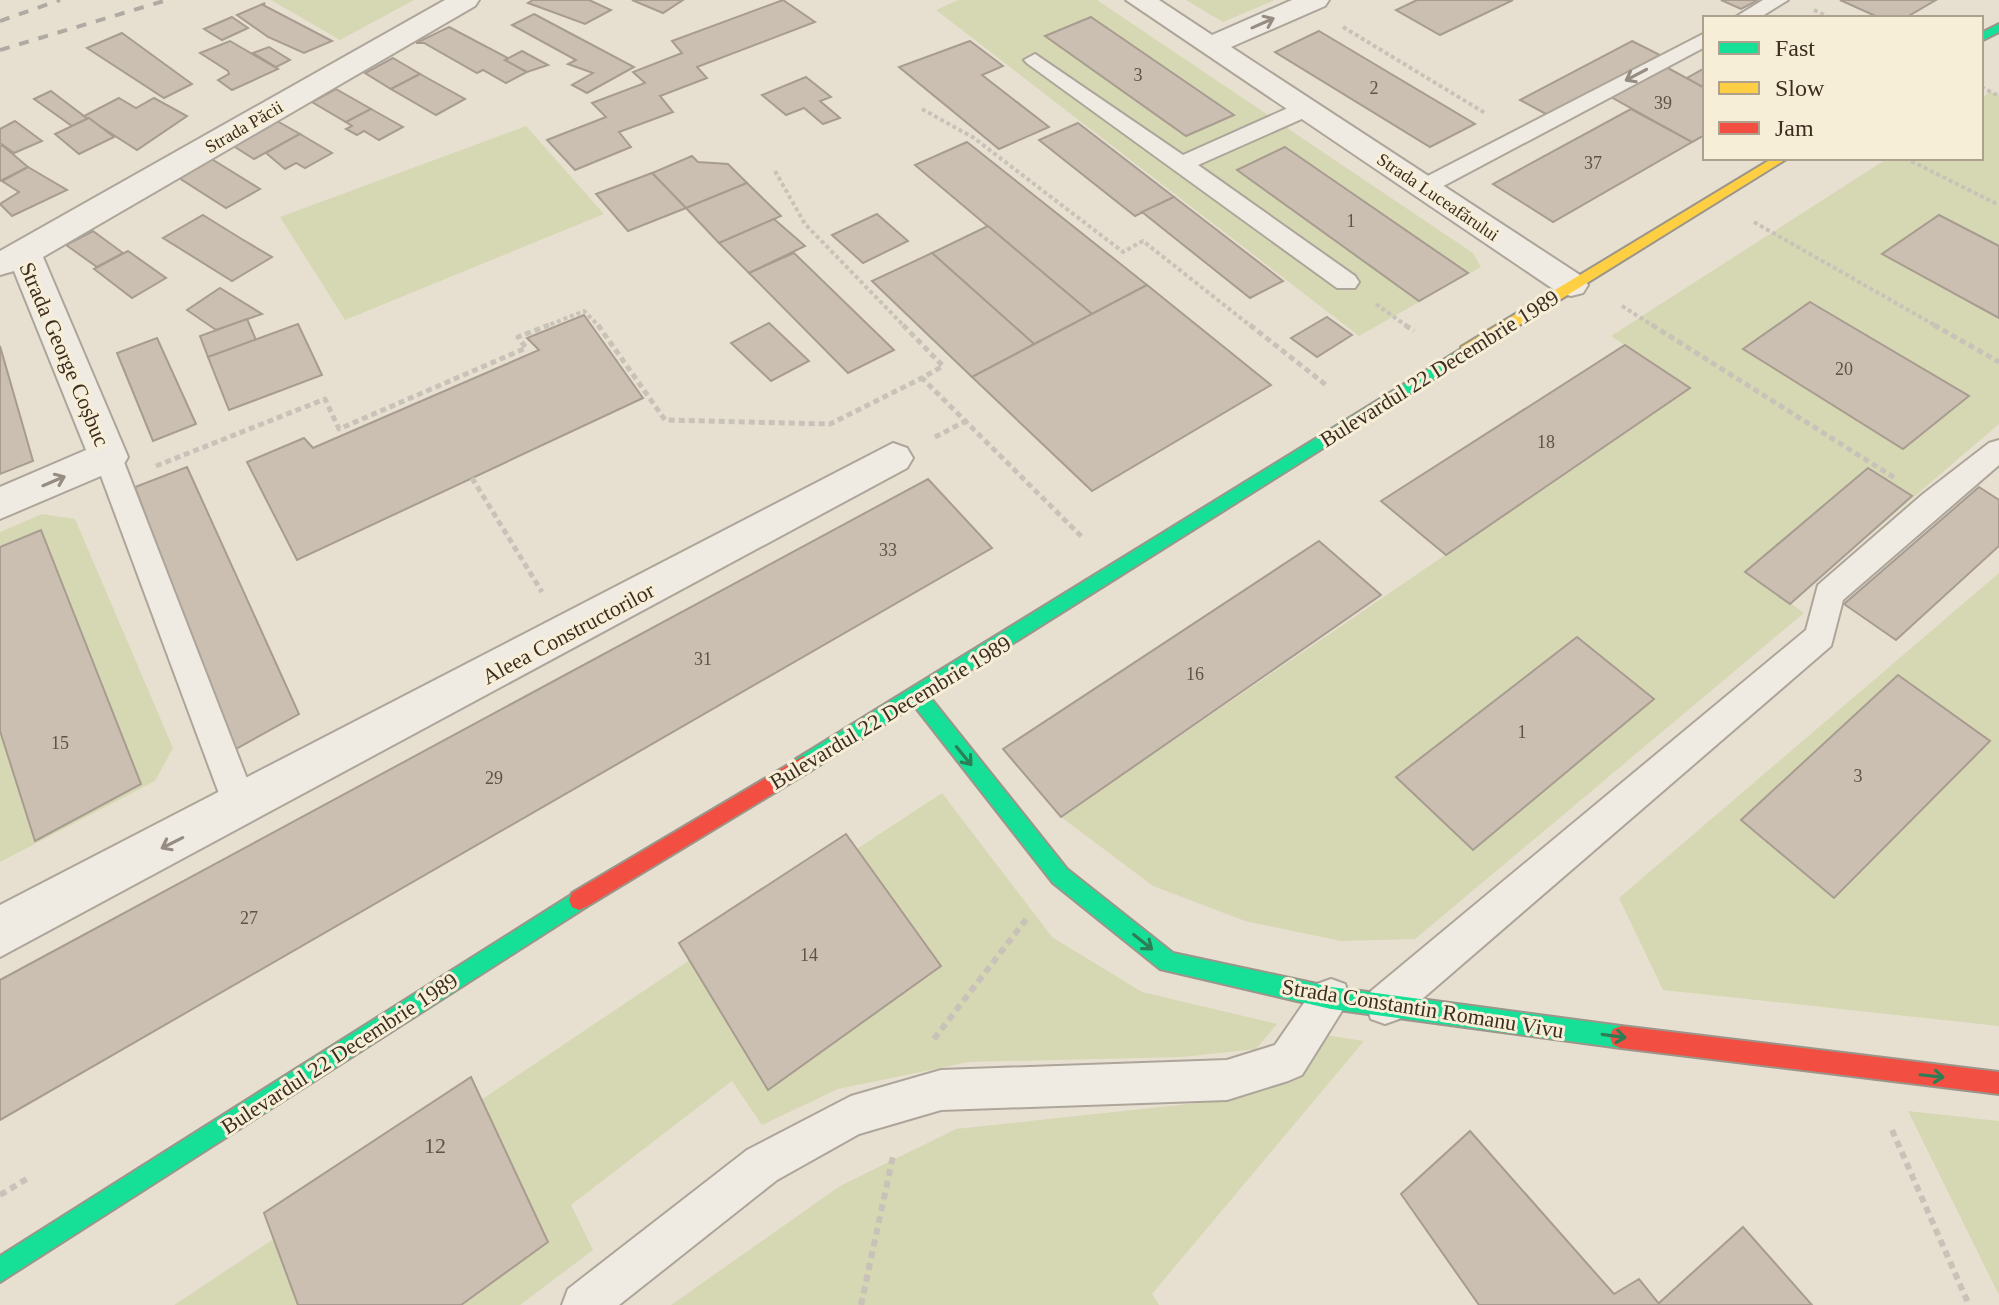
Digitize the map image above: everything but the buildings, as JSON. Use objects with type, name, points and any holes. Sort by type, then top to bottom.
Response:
[{"type":"main road","name":"Bulevardul 22 Decembrie 1989","points":[[0,1270],[566,908],[913,699],[1571,285],[1779,160]]},
{"type":"main road","name":"Strada Constantin Romanu Vivu","points":[[913,699],[922,701],[1060,876],[1168,962],[1331,998],[1865,1069],[1999,1083]]},
{"type":"street","name":"Strada Păcii","points":[[12,258],[465,0]]},
{"type":"street","name":"Strada Luceafărului","points":[[1140,0],[1571,285]]},
{"type":"street","points":[[1210,46],[1310,2]]},
{"type":"street","name":"Strada George Coșbuc","points":[[0,504],[113,469],[12,258]]},
{"type":"street","name":"Aleea Constructorilor","points":[[0,932],[241,807],[893,458]]},
{"type":"lane","points":[[1748,16],[1778,0]]},
{"type":"lane","points":[[1424,187],[1703,40]]},
{"type":"lane","points":[[1035,60],[1346,282]]},
{"type":"lane","points":[[1181,164],[1305,109]]},
{"type":"lane","points":[[1385,1005],[1820,637],[1829,594],[1933,502],[1999,450]]},
{"type":"lane","points":[[113,469],[241,807]]},
{"type":"lane","points":[[584,1305],[762,1165],[851,1116],[941,1090],[1227,1080],[1288,1061],[1331,998]]},
{"type":"path","points":[[1310,2],[1522,136]]},
{"type":"path","points":[[922,109],[974,138],[1123,252],[1143,241],[1334,392]]},
{"type":"path","points":[[1909,160],[1999,205]]},
{"type":"path","points":[[113,469],[325,399],[339,429],[526,348],[518,337],[584,311],[602,329],[665,420],[830,424],[943,366],[805,224],[775,171]]},
{"type":"path","points":[[1749,220],[1999,362]]},
{"type":"path","points":[[1346,282],[1422,337]]},
{"type":"path","points":[[1621,305],[1933,502]]},
{"type":"path","points":[[922,378],[1092,546]]},
{"type":"path","points":[[472,478],[548,603]]},
{"type":"path","points":[[926,1050],[1031,913]]},
{"type":"path","points":[[1889,1124],[1969,1305]]},
{"type":"path","points":[[861,1305],[895,1147]]},
{"type":"green space","points":[[271,0],[414,0],[340,40]]},
{"type":"green space","points":[[958,0],[1097,0],[1473,253],[1481,267],[1359,336],[936,10]]},
{"type":"green space","points":[[1186,0],[1275,0],[1223,22]]},
{"type":"green space","points":[[1991,92],[1999,95],[1999,424],[1790,603],[1804,613],[1415,939],[1341,941],[1245,921],[1153,886],[1061,817],[1690,388],[1611,336],[1885,160],[1983,160],[1983,97]]},
{"type":"green space","points":[[526,126],[604,214],[345,320],[280,217]]},
{"type":"green space","points":[[42,514],[75,519],[173,748],[155,781],[0,862],[0,532]]},
{"type":"green space","points":[[1999,573],[1999,1026],[1663,990],[1619,898]]},
{"type":"green space","points":[[942,793],[1052,937],[1142,992],[1277,1024],[1256,1049],[1183,1057],[969,1062],[838,1089],[762,1125],[732,1081],[571,1205],[593,1250],[520,1305],[174,1305],[750,920]]},
{"type":"green space","points":[[1325,1035],[1364,1041],[1152,1294],[1159,1305],[671,1305],[840,1186],[956,1129],[1235,1099],[1296,1073]]},
{"type":"green space","points":[[1908,1111],[1999,1121],[1999,1295]]},
{"type":"railway","points":[[0,21],[60,0]]},
{"type":"railway","points":[[0,50],[167,0]]},
{"type":"traffic: fast","points":[[1983,37],[1999,27]]},
{"type":"traffic: fast","points":[[803,765],[1466,351]]},
{"type":"traffic: fast","points":[[913,699],[922,701],[1060,876],[1168,962],[1331,998],[1621,1037]]},
{"type":"traffic: fast","points":[[0,1270],[579,900]]},
{"type":"traffic: slow","points":[[1466,351],[1779,160]]},
{"type":"traffic: jam","points":[[579,900],[803,765]]},
{"type":"traffic: jam","points":[[1621,1037],[1999,1083]]}]
